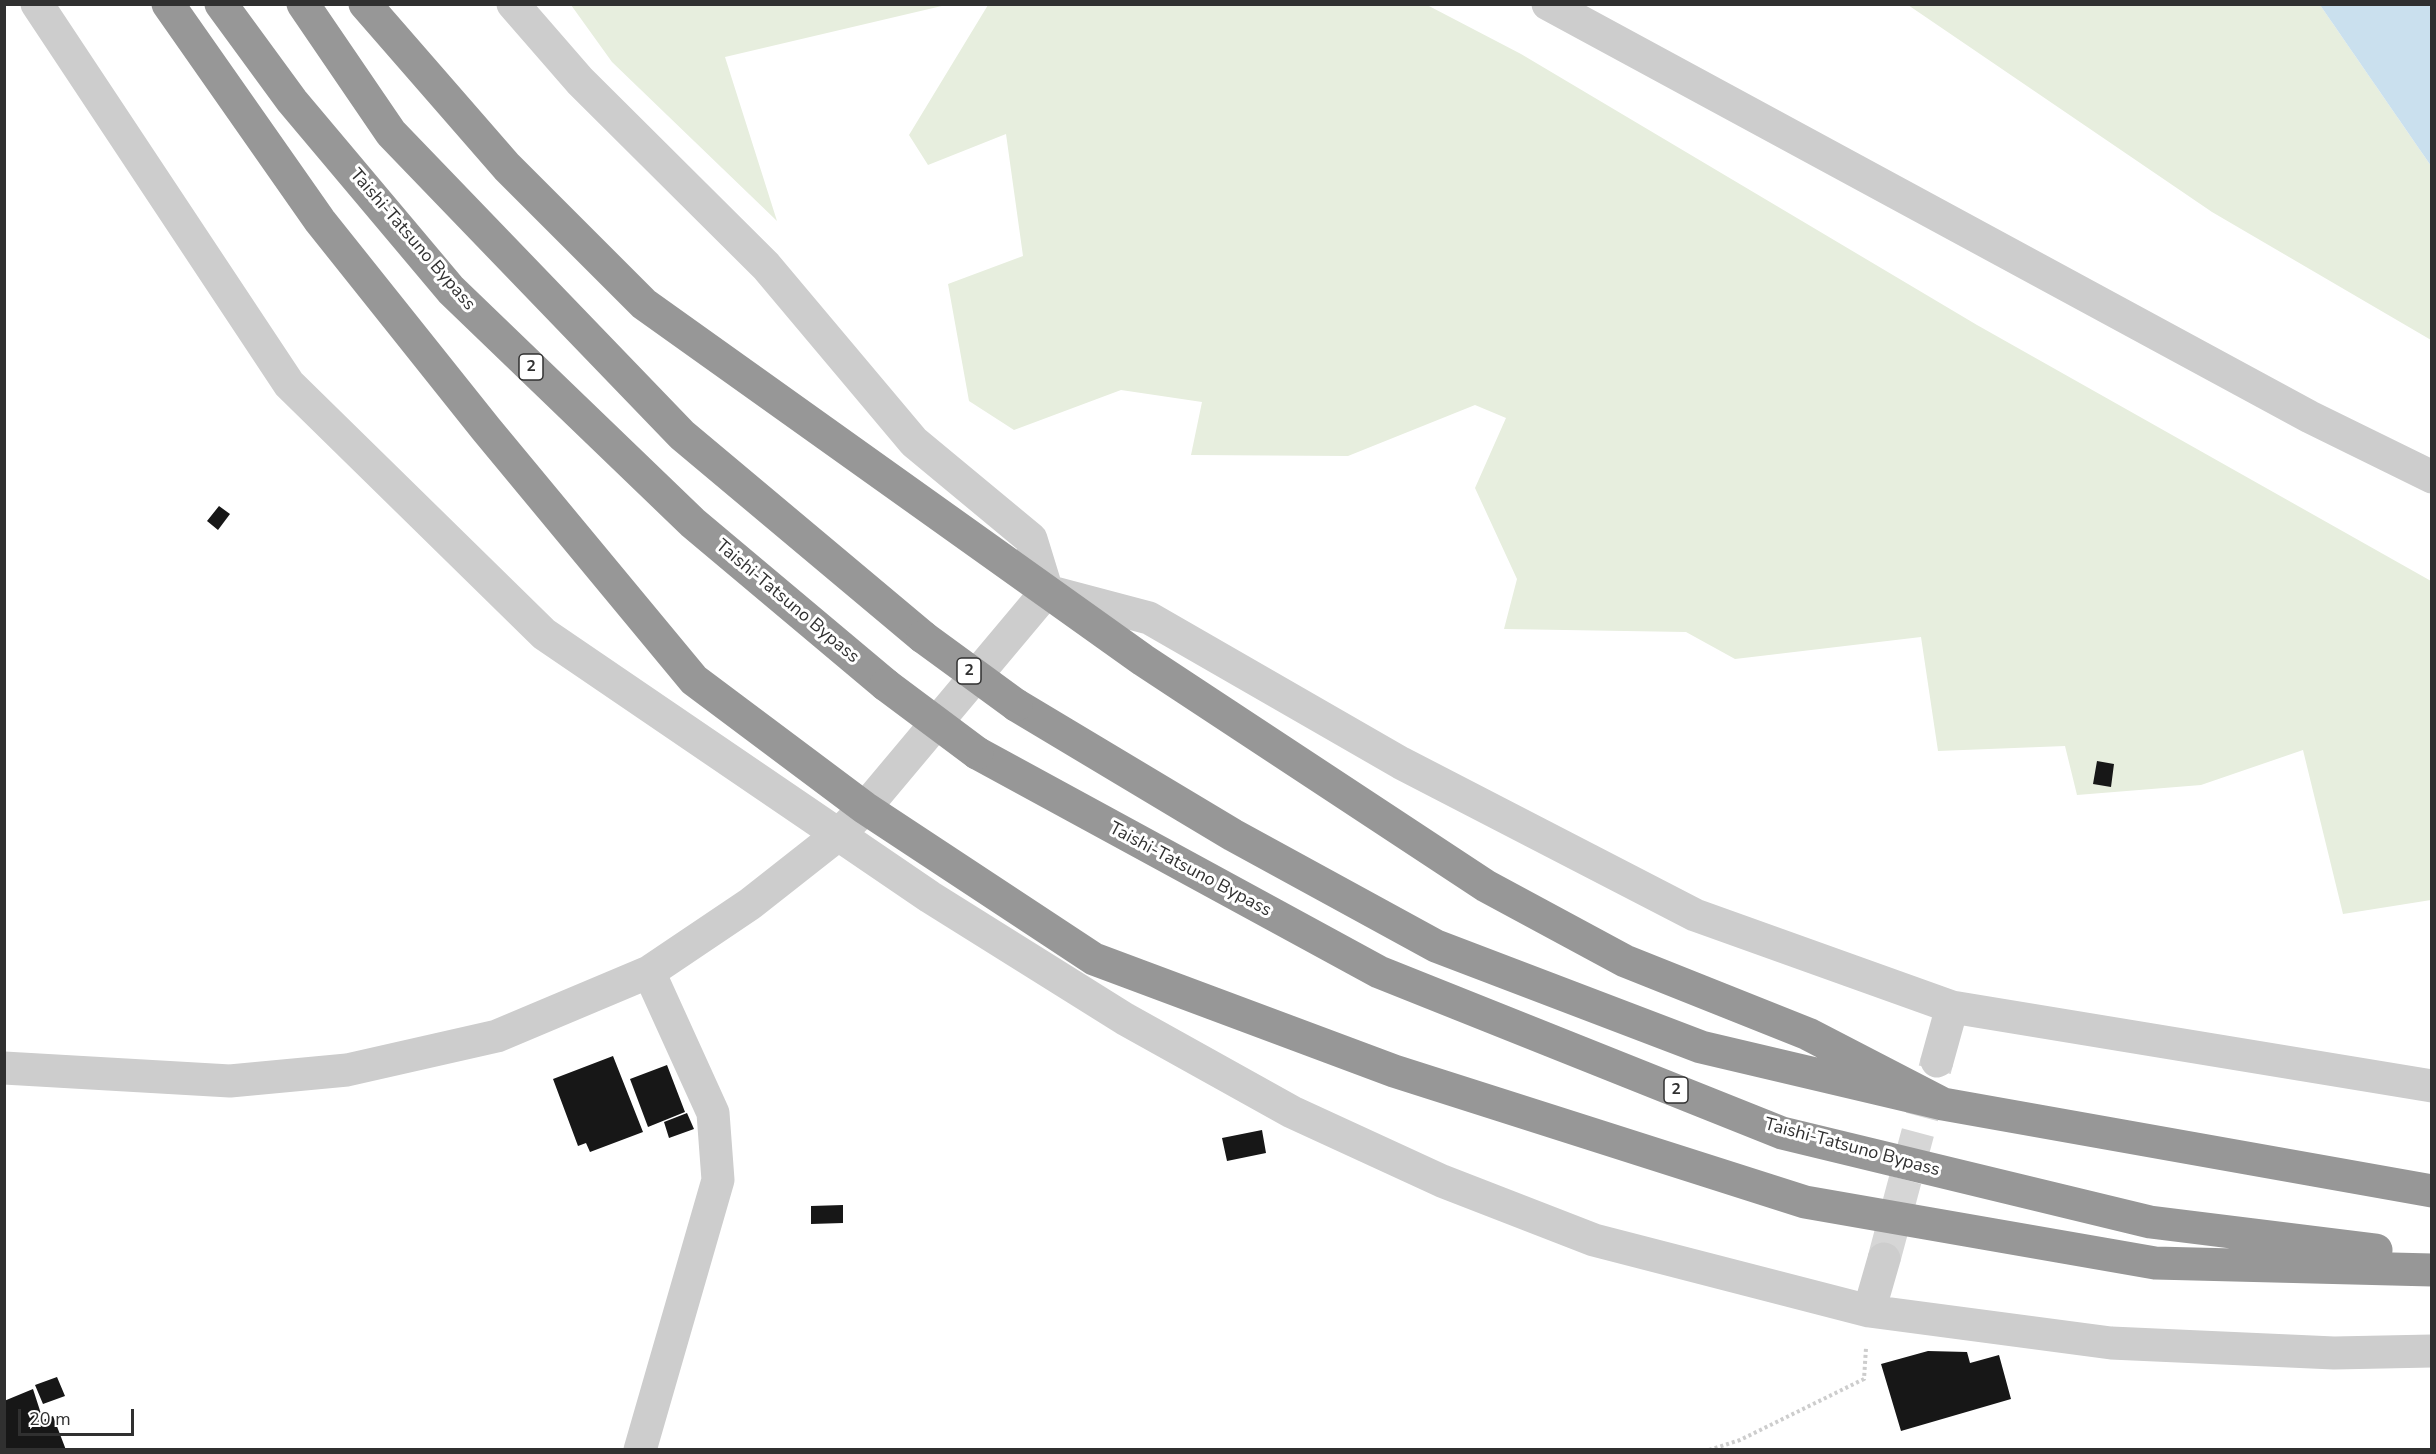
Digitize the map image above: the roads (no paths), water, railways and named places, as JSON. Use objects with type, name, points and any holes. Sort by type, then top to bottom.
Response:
[{"type":"highway","points":[[168,4],[320,221],[486,429],[694,680],[865,808],[1094,959],[1394,1071],[1805,1202],[2155,1263],[2432,1270]]},
{"type":"highway","name":"Taishi-Tatsuno Bypass","points":[[221,4],[292,101],[451,290],[693,523],[886,685],[977,753],[1379,972],[1782,1133],[2150,1222],[2432,1257]]},
{"type":"highway","name":"2","points":[[303,4],[391,133],[682,435],[923,637],[1016,705],[1233,835],[1436,946],[1701,1047],[1943,1104],[2432,1191]]},
{"type":"highway","points":[[365,4],[507,167],[644,304],[1143,660],[1486,886],[1625,961],[1808,1034],[1943,1104]]},
{"type":"street","points":[[37,4],[289,384],[544,634],[930,897],[1125,1019],[1292,1112],[1442,1181],[1594,1240],[1869,1311],[2111,1343],[2334,1353],[2432,1352]]},
{"type":"street","points":[[513,4],[580,81],[766,266],[914,442],[1031,539],[1047,591]]},
{"type":"street","points":[[1548,4],[2310,417],[2432,477]]},
{"type":"street","points":[[4,1068],[230,1081],[347,1070],[497,1036],[649,972],[750,904],[839,834],[865,808],[1047,591]]},
{"type":"street","points":[[1047,591],[1149,618],[1401,763],[1695,915],[1952,1007],[2432,1086]]},
{"type":"street","points":[[639,1449],[718,1180],[713,1113],[649,972]]},
{"type":"street","points":[[1937,1061],[1952,1007]]},
{"type":"street","points":[[1869,1311],[1884,1259]]},
{"type":"water","points":[[2320,5],[2431,5],[2431,166]]},
{"type":"tunnel","points":[[1884,1259],[1937,1061]]}]
